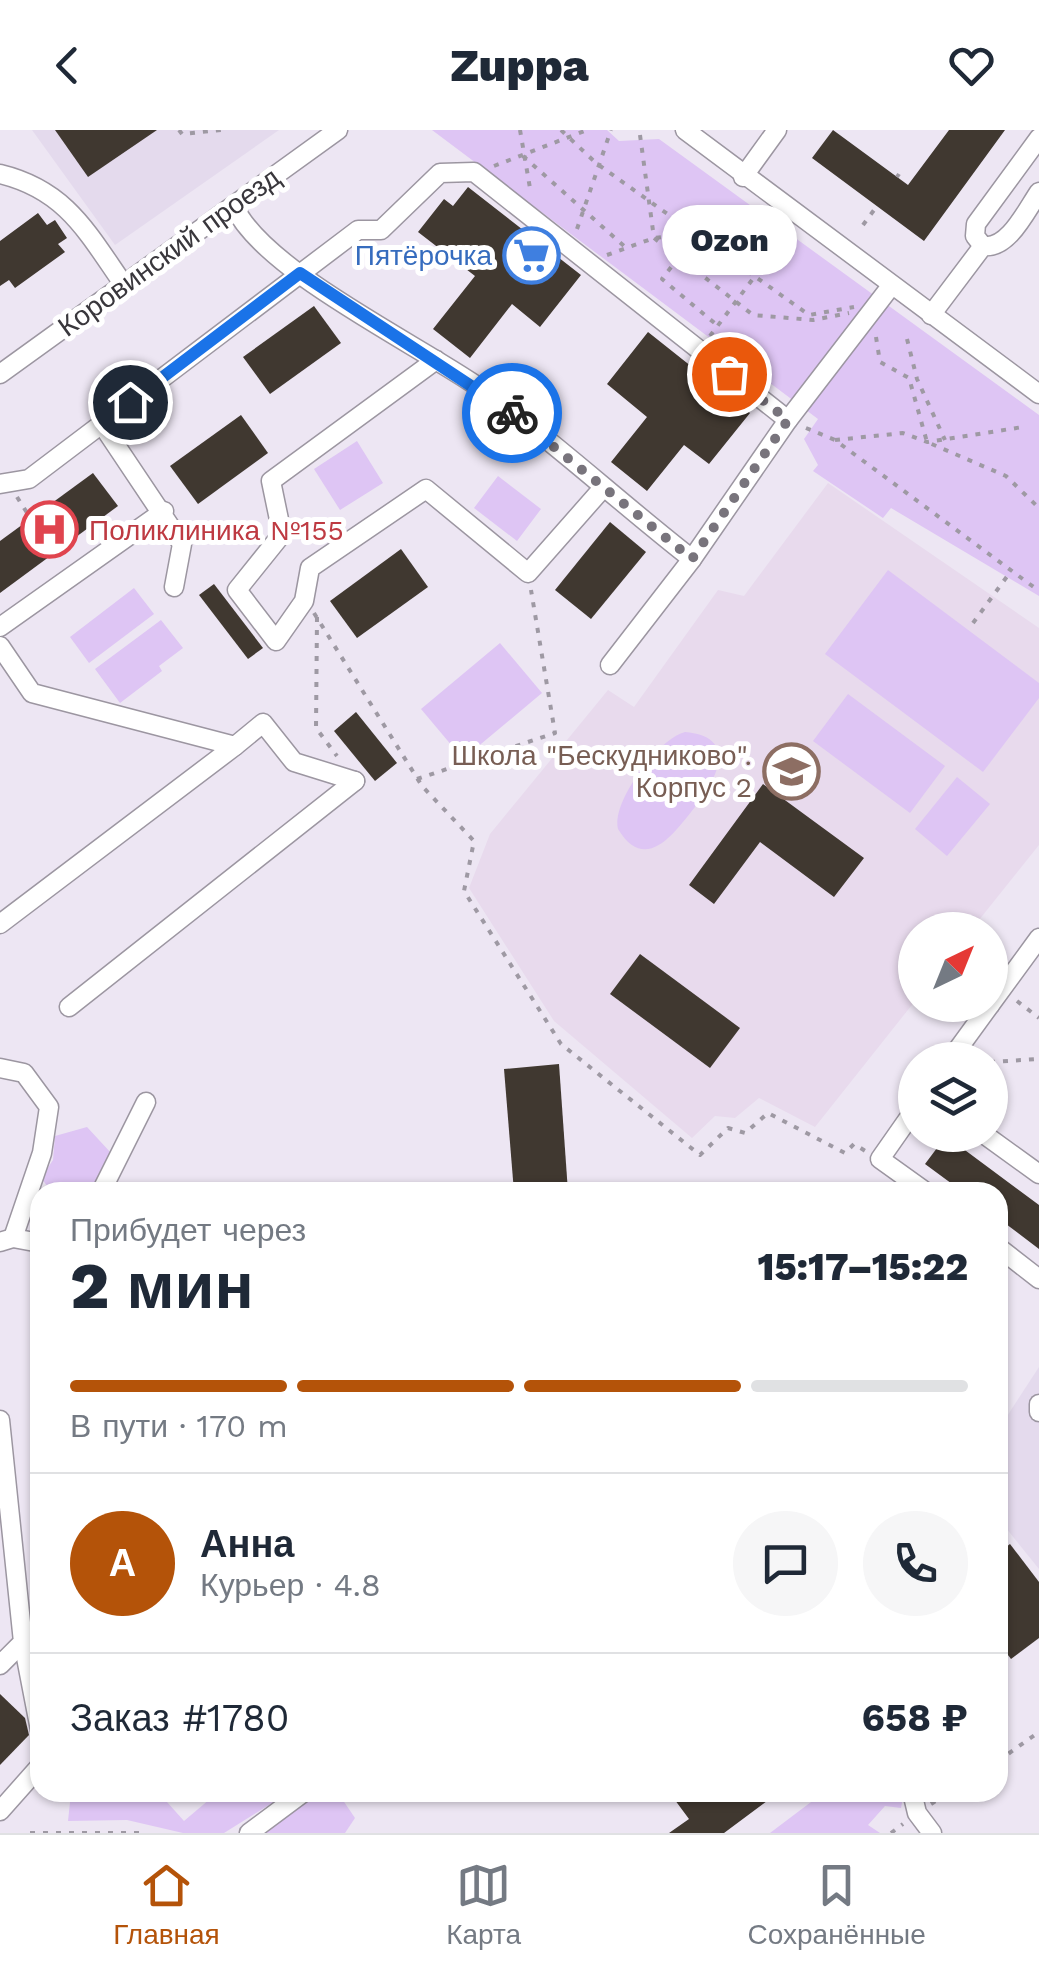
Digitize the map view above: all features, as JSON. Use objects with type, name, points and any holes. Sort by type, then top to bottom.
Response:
[{"type":"street","name":"Коровинский проезд","points":[[0,374],[338,130]]},
{"type":"street","points":[[685,130],[742,177],[1039,394]]},
{"type":"street","points":[[742,177],[777,130]]},
{"type":"street","points":[[1039,138],[976,224],[976,236],[983,246],[993,248],[1002,242],[1039,192]]},
{"type":"street","points":[[0,484],[28,479],[358,230],[380,230],[440,173],[474,172],[788,420]]},
{"type":"street","points":[[0,174],[33,182],[62,201],[124,285]]},
{"type":"street","points":[[234,206],[242,223],[300,273],[490,395],[692,559]]},
{"type":"street","points":[[931,315],[983,246]]},
{"type":"street","points":[[610,665],[692,559],[866,309],[891,286]]},
{"type":"street","points":[[436,360],[271,481],[282,534],[237,590],[276,641],[304,601],[310,568],[426,489],[528,573],[602,489]]},
{"type":"street","points":[[102,424],[164,511],[182,544],[174,587]]},
{"type":"street","points":[[0,627],[164,511]]},
{"type":"street","points":[[0,646],[32,693],[235,746]]},
{"type":"street","points":[[0,924],[263,722],[294,762],[355,781]]},
{"type":"street","points":[[70,1006],[355,781]]},
{"type":"street","points":[[1008,980],[1039,938]]},
{"type":"street","points":[[0,1068],[24,1073],[49,1107],[42,1153],[6,1240]]},
{"type":"street","points":[[106,1182],[146,1102]]},
{"type":"street","points":[[898,1133],[880,1159],[912,1182]]},
{"type":"street","points":[[1008,1152],[1039,1174]]},
{"type":"street","points":[[1008,1255],[1039,1279]]},
{"type":"street","points":[[1039,1404],[1039,1412]]},
{"type":"street","points":[[0,1420],[22,1642],[30,1681]]},
{"type":"street","points":[[0,1665],[22,1642]]},
{"type":"street","points":[[0,1811],[30,1777]]},
{"type":"street","points":[[250,1833],[291,1802]]},
{"type":"street","points":[[915,1802],[932,1833]]},
{"type":"path","points":[[178,130],[221,130]]},
{"type":"path","points":[[520,130],[536,221]]},
{"type":"path","points":[[561,130],[596,164],[809,314],[866,309]]},
{"type":"path","points":[[474,172],[587,130]]},
{"type":"path","points":[[571,249],[596,164],[611,130]]},
{"type":"path","points":[[640,135],[654,238],[736,302],[753,315],[813,320],[866,309]]},
{"type":"path","points":[[523,156],[626,247]]},
{"type":"path","points":[[863,224],[876,206]]},
{"type":"path","points":[[589,263],[654,238],[753,226]]},
{"type":"path","points":[[781,248],[791,234]]},
{"type":"path","points":[[678,257],[662,280],[718,326]]},
{"type":"path","points":[[699,350],[755,276]]},
{"type":"path","points":[[866,309],[880,362],[908,378],[928,442]]},
{"type":"path","points":[[907,339],[917,379],[944,440]]},
{"type":"path","points":[[788,420],[835,440],[1039,591]]},
{"type":"path","points":[[928,442],[1023,428]]},
{"type":"path","points":[[835,440],[903,433],[1006,476],[1039,508]]},
{"type":"path","points":[[973,623],[1011,571]]},
{"type":"path","points":[[418,779],[556,732],[528,573]]},
{"type":"path","points":[[304,601],[418,779],[474,841],[464,891],[561,1044],[700,1155],[728,1128],[746,1133],[768,1113],[845,1153],[854,1144],[880,1159]]},
{"type":"path","points":[[317,617],[316,728],[355,781]]},
{"type":"path","points":[[1008,993],[1039,1018]]},
{"type":"path","points":[[1008,1061],[1039,1059]]},
{"type":"path","points":[[1008,1754],[1039,1732]]},
{"type":"path","points":[[30,1833],[146,1833]]},
{"type":"shaded area","points":[[32,130],[279,130],[115,245]]},
{"type":"shaded area","points":[[432,130],[607,130],[619,141],[659,139],[1039,415],[1039,596],[891,508],[883,518],[813,471],[818,465],[804,439],[818,419]]},
{"type":"shaded area","points":[[357,441],[383,483],[340,510],[314,469]]},
{"type":"shaded area","points":[[498,476],[541,509],[517,541],[474,508]]},
{"type":"shaded area","name":"Школа \"Бескудниково\". Корпус 2","points":[[828,483],[1039,628],[1039,845],[985,912],[898,912],[898,1022],[815,1127],[759,1098],[735,1118],[715,1116],[692,1138],[554,1021],[469,888],[490,834],[608,690],[634,707],[718,590],[744,596]]},
{"type":"shaded area","points":[[888,570],[1039,683],[1039,698],[983,772],[825,654]]},
{"type":"shaded area","points":[[134,588],[154,614],[89,663],[70,637]]},
{"type":"shaded area","points":[[161,620],[183,648],[159,666],[162,671],[120,703],[95,669]]},
{"type":"shaded area","points":[[500,643],[542,693],[463,759],[421,709]]},
{"type":"shaded area","points":[[848,694],[945,766],[910,813],[813,741]]},
{"type":"shaded area","points":[[685,732],[713,742],[718,751],[715,773],[703,797],[669,837],[649,849],[639,848],[618,829],[622,803],[651,758]]},
{"type":"shaded area","points":[[957,777],[990,804],[947,856],[915,829]]},
{"type":"shaded area","points":[[87,1127],[111,1153],[95,1182],[44,1182],[41,1178],[53,1160],[55,1136]]},
{"type":"shaded area","points":[[1039,1367],[1039,1569],[1008,1530],[1008,1415]]},
{"type":"shaded area","points":[[70,1802],[167,1802],[184,1821],[206,1802],[274,1802],[224,1833],[183,1833],[127,1820],[68,1821]]},
{"type":"shaded area","points":[[307,1802],[344,1802],[355,1818],[345,1833],[264,1833]]},
{"type":"shaded area","points":[[811,1802],[902,1802],[901,1808],[885,1806],[868,1825],[880,1833],[770,1833]]},
{"type":"building","points":[[55,130],[157,130],[88,177]]},
{"type":"building","points":[[833,130],[908,185],[949,130],[1005,130],[924,241],[812,158]]},
{"type":"building","points":[[468,187],[581,275],[540,327],[512,304],[470,358],[433,329],[475,276],[418,232],[444,199],[453,206]]},
{"type":"building","points":[[38,213],[47,225],[55,220],[67,238],[58,244],[65,252],[15,288],[9,280],[0,286],[0,241]]},
{"type":"building","points":[[314,306],[341,343],[270,394],[243,357]]},
{"type":"building","points":[[648,332],[750,413],[709,464],[684,445],[647,491],[611,462],[647,417],[607,384]]},
{"type":"building","points":[[241,415],[268,453],[198,504],[170,466]]},
{"type":"building","name":"Поликлиника №155","points":[[93,473],[118,506],[0,593],[0,541]]},
{"type":"building","points":[[610,522],[646,552],[591,619],[555,590]]},
{"type":"building","points":[[401,549],[428,587],[357,638],[330,601]]},
{"type":"building","points":[[214,584],[263,648],[248,659],[199,595]]},
{"type":"building","points":[[356,712],[397,763],[375,781],[334,731]]},
{"type":"building","points":[[763,784],[864,858],[834,897],[760,842],[714,904],[689,885]]},
{"type":"building","points":[[640,954],[740,1028],[710,1068],[610,994]]},
{"type":"building","points":[[559,1064],[567,1182],[513,1182],[504,1069]]},
{"type":"building","points":[[934,1152],[968,1152],[1008,1182],[949,1182],[925,1164]]},
{"type":"building","points":[[1008,1182],[1039,1205],[1039,1249],[1008,1226]]},
{"type":"building","points":[[1008,1546],[1039,1582],[1039,1638],[1011,1659],[1008,1655]]},
{"type":"building","points":[[0,1694],[25,1718],[29,1735],[0,1765]]},
{"type":"building","points":[[676,1802],[766,1802],[724,1833],[669,1833],[689,1819]]},
{"type":"way so far","points":[[512,413],[692,559],[788,420],[729,374]]},
{"type":"place","name":"Пятёрочка","points":[[531,255]]},
{"type":"place","name":"Ozon","points":[[729,374]]},
{"type":"place","name":"Поликлиника №155","points":[[50,530]]},
{"type":"place","name":"Школа \"Бескудниково\". Корпус 2","points":[[791,771]]},
{"type":"route","points":[[130,402],[300,273],[512,413]]}]
